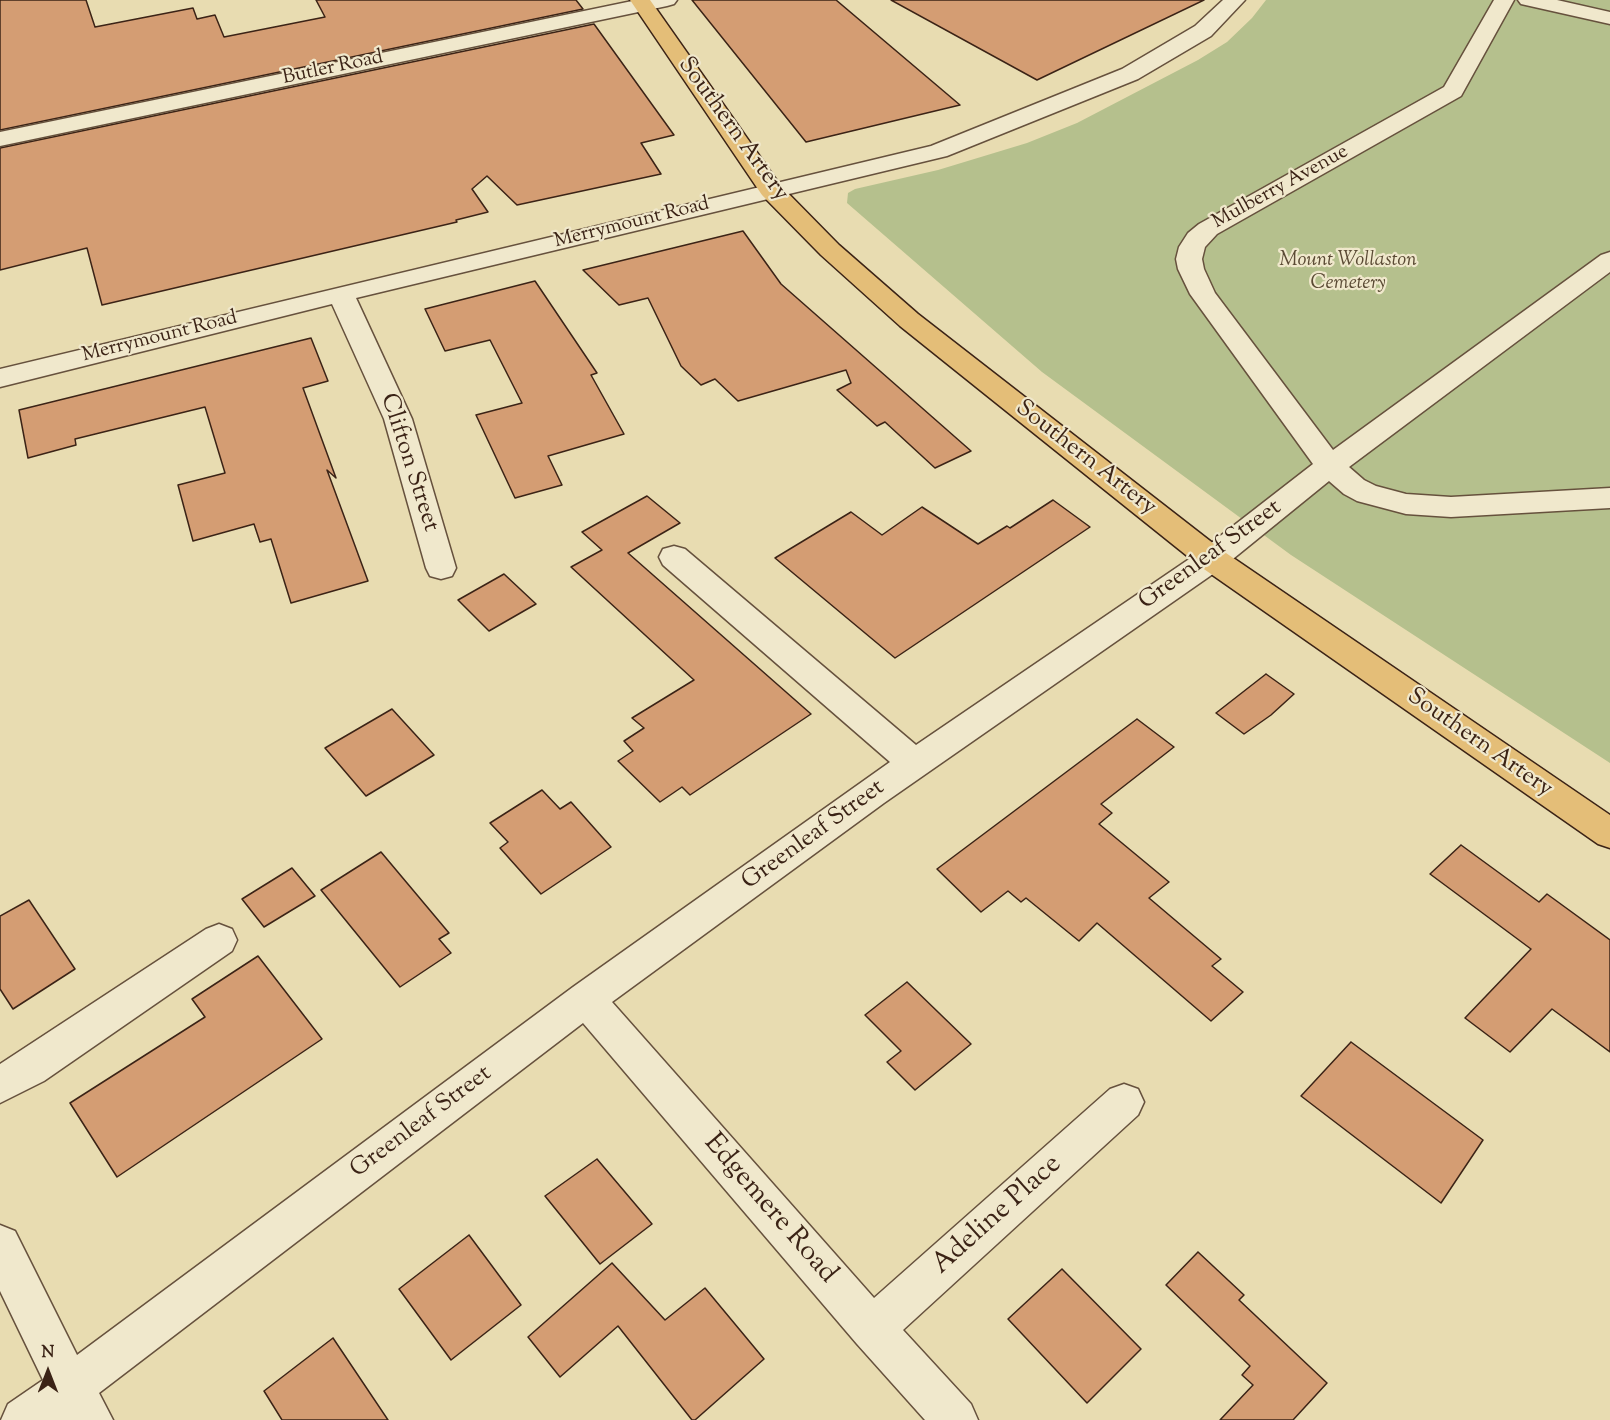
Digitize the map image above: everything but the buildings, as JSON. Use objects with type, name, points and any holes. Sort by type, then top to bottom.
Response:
[{"type":"main road","name":"Southern Artery","points":[[650,2],[771,190],[830,250],[909,320],[1212,559],[1610,834]]},
{"type":"street","name":"Merrymount Road","points":[[0,378],[939,151],[1130,74],[1203,31],[1235,0]]},
{"type":"street","name":"Mulberry Avenue","points":[[1504,0],[1453,91],[1208,229],[1197,238],[1192,247],[1189,259],[1191,269],[1203,294],[1330,466],[1354,487],[1367,494],[1406,504],[1471,507],[1610,498]]},
{"type":"street","points":[[1528,0],[1610,18]]},
{"type":"street","name":"Butler Road","points":[[0,139],[650,2]]},
{"type":"street","name":"Greenleaf Street","points":[[24,1420],[80,1404],[586,999],[915,764],[1212,559],[1330,466],[1608,265]]},
{"type":"street","name":"Clifton Street","points":[[341,294],[398,419],[441,568]]},
{"type":"street","points":[[674,557],[915,764]]},
{"type":"street","points":[[0,1085],[30,1068],[219,940]]},
{"type":"street","name":"Edgemere Road","points":[[586,999],[872,1329],[955,1420]]},
{"type":"street","name":"Adeline Place","points":[[872,1329],[1124,1102]]},
{"type":"street","points":[[0,1246],[80,1404]]},
{"type":"green space","name":"Mount Wollaston Cemetery","points":[[1266,0],[1610,0],[1610,763],[1291,555],[1042,372],[847,203],[848,193],[855,189],[938,170],[1027,143],[1077,123],[1198,60],[1227,42],[1252,18]]}]
